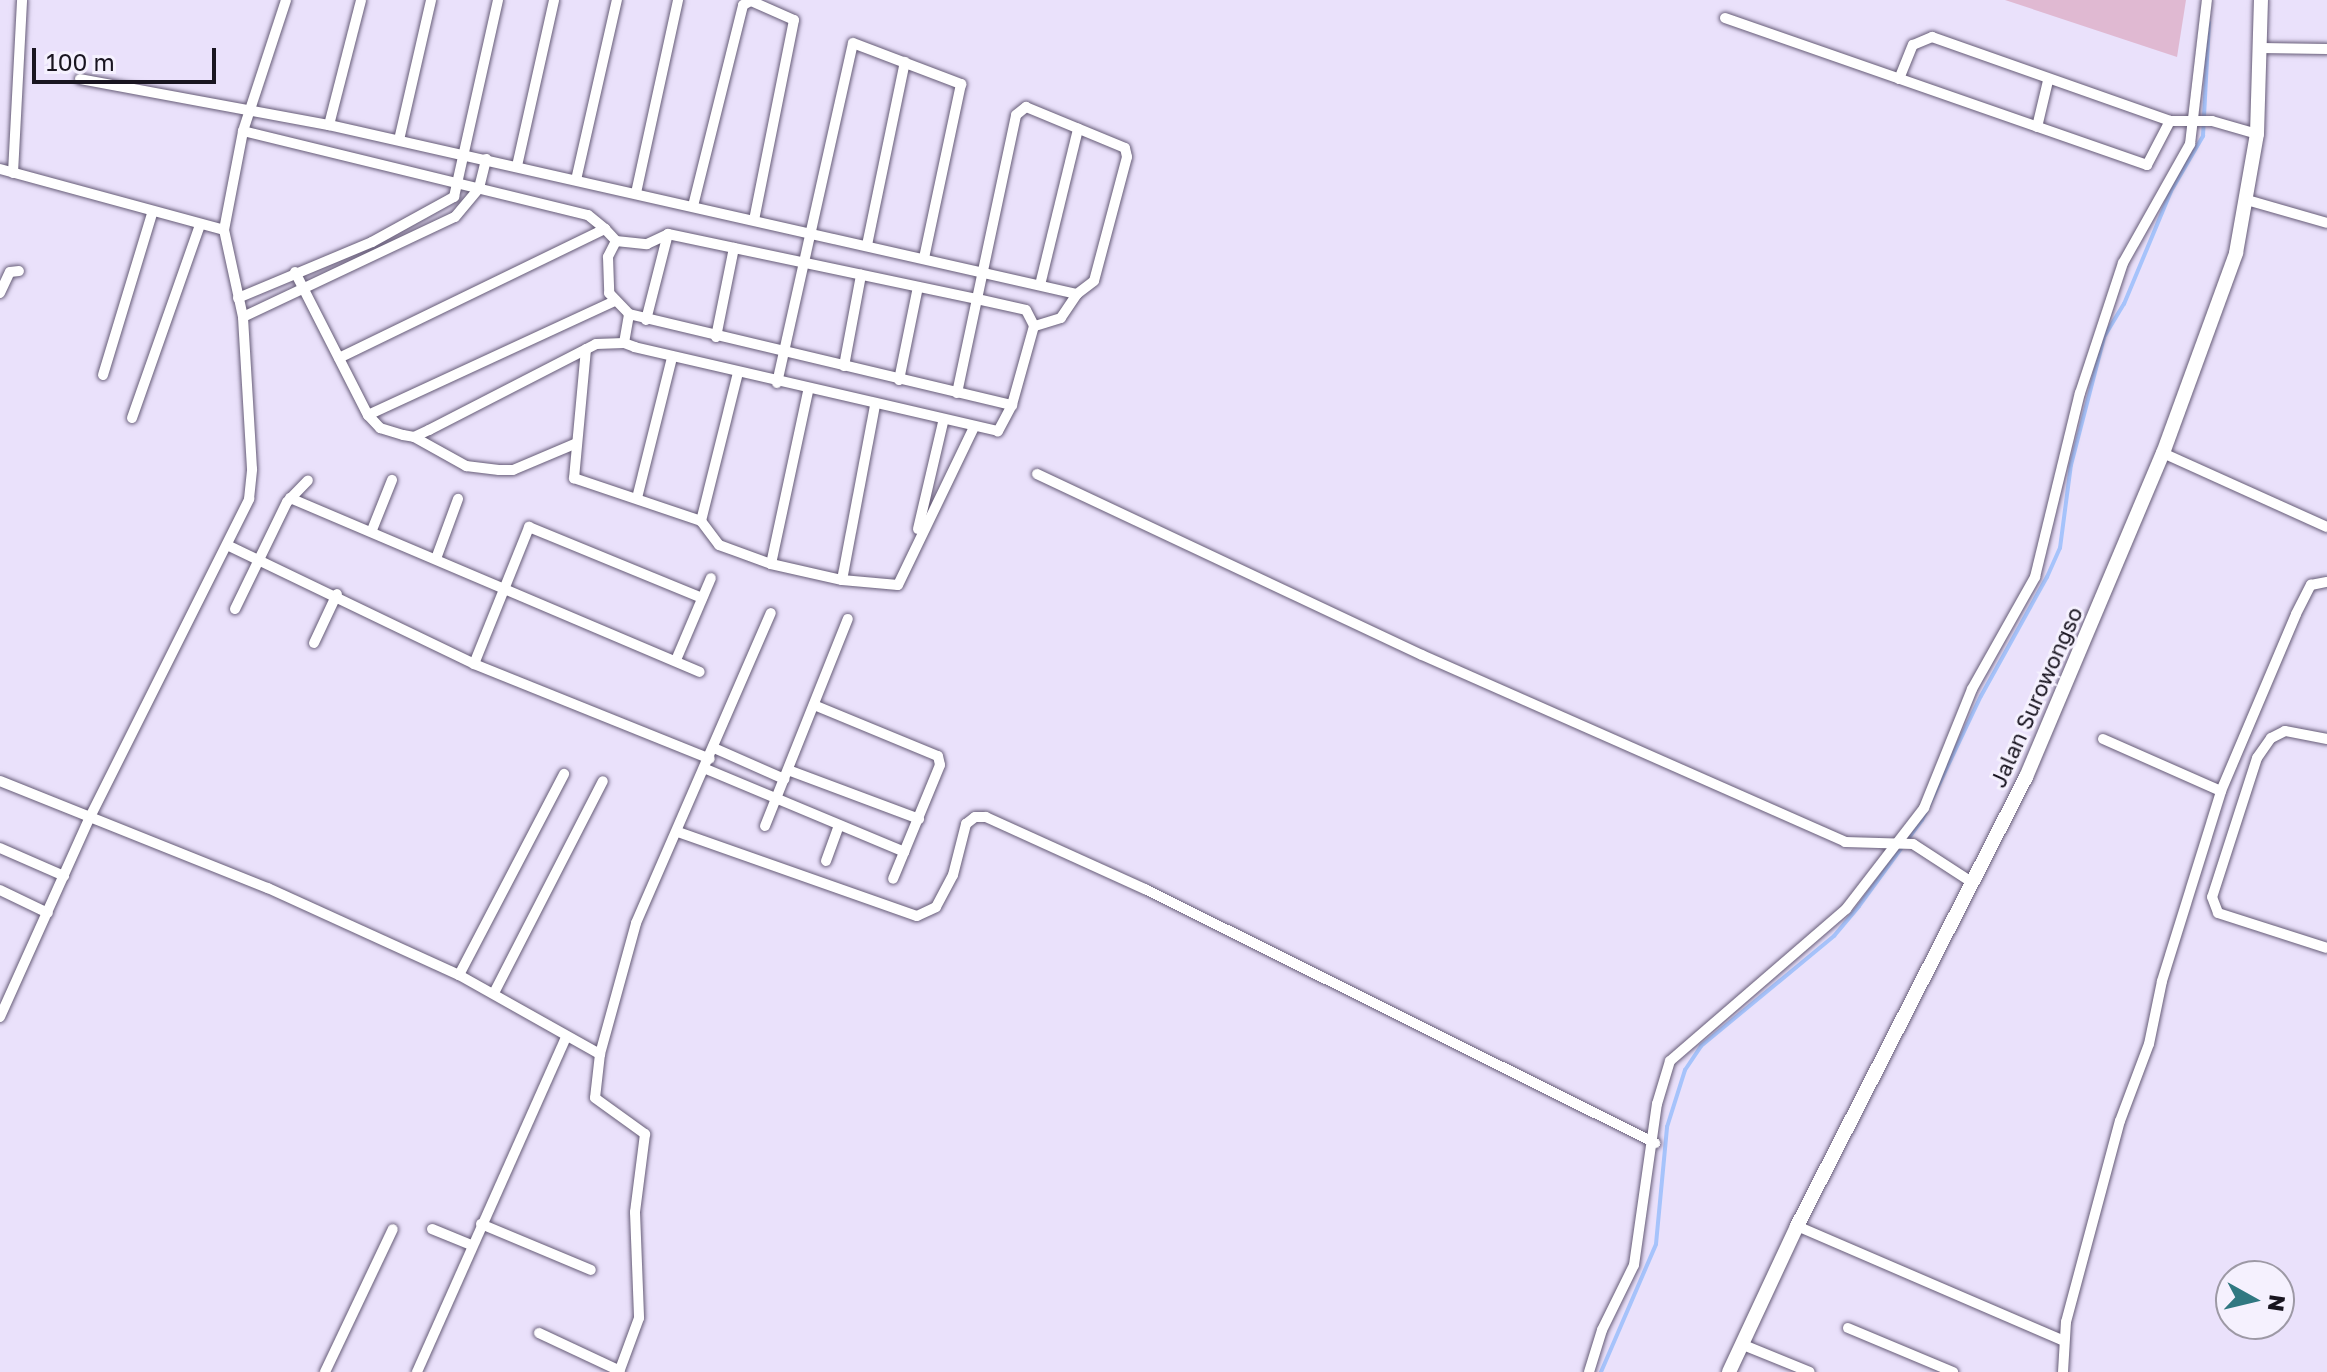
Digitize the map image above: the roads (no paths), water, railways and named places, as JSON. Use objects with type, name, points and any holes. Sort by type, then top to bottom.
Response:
[{"type":"street","points":[[13,173],[22,0]]},
{"type":"street","points":[[0,1017],[90,817],[227,545],[252,486],[243,317],[224,230],[243,131],[286,0]]},
{"type":"street","points":[[329,125],[361,0]]},
{"type":"street","points":[[399,140],[431,0]]},
{"type":"street","points":[[238,298],[417,220],[454,197],[460,183],[498,0]]},
{"type":"street","points":[[517,166],[554,0]]},
{"type":"street","points":[[576,180],[617,0]]},
{"type":"street","points":[[636,193],[678,0]]},
{"type":"street","points":[[1589,1372],[1602,1330],[1634,1265],[1662,1079],[1675,1055],[1846,909],[1903,844],[1924,808],[1972,689],[2001,645],[2040,566],[2080,393],[2123,263],[2187,152],[2196,120],[2207,0]]},
{"type":"street","name":"Jalan Surowongso","points":[[1729,1372],[1797,1226],[1973,883],[2064,694],[2163,453],[2227,281],[2247,200],[2257,134],[2261,0]]},
{"type":"street","points":[[693,206],[743,5],[751,1],[794,20],[754,220]]},
{"type":"street","points":[[1725,18],[2147,165],[2170,121]]},
{"type":"street","points":[[1899,79],[1913,45],[1932,37],[2048,81],[2170,121],[2212,121],[2257,134]]},
{"type":"street","points":[[777,383],[807,231],[851,46],[861,43],[956,81],[962,88],[924,258]]},
{"type":"street","points":[[2261,48],[2327,49]]},
{"type":"street","points":[[867,245],[905,62]]},
{"type":"street","points":[[80,79],[399,140],[1077,294]]},
{"type":"street","points":[[2037,127],[2048,81]]},
{"type":"street","points":[[957,393],[1018,109],[1026,107],[1125,148],[1127,157],[1099,271],[1089,288],[1077,294],[1061,318],[1034,326]]},
{"type":"street","points":[[1040,285],[1078,129]]},
{"type":"street","points":[[243,131],[588,215],[616,241],[647,244],[668,234],[1026,310],[1034,326],[1012,405],[1000,431],[943,422],[672,358],[624,343],[603,342],[414,437]]},
{"type":"street","points":[[243,317],[455,217],[479,188],[486,159]]},
{"type":"street","points":[[0,169],[152,214],[224,230]]},
{"type":"street","points":[[2247,200],[2327,223]]},
{"type":"street","points":[[103,375],[152,214]]},
{"type":"street","points":[[132,418],[200,225]]},
{"type":"street","points":[[339,358],[605,229]]},
{"type":"street","points":[[646,320],[668,234]]},
{"type":"street","points":[[616,241],[607,276],[613,302],[629,314],[1012,405]]},
{"type":"street","points":[[716,337],[734,248]]},
{"type":"street","points":[[0,293],[10,272],[19,271]]},
{"type":"street","points":[[295,272],[368,415],[380,428],[414,437],[451,460],[499,470],[513,470],[577,443]]},
{"type":"street","points":[[844,366],[861,275]]},
{"type":"street","points":[[899,380],[918,287]]},
{"type":"street","points":[[368,415],[613,302]]},
{"type":"street","points":[[624,343],[629,314]]},
{"type":"street","points":[[586,349],[574,478],[637,498],[645,506],[701,521],[719,545],[771,564],[842,580],[898,585],[913,548],[974,427]]},
{"type":"street","points":[[637,498],[672,358]]},
{"type":"street","points":[[701,521],[738,373]]},
{"type":"street","points":[[771,564],[808,391]]},
{"type":"street","points":[[842,580],[875,406]]},
{"type":"street","points":[[913,548],[943,422]]},
{"type":"street","points":[[2163,453],[2327,527]]},
{"type":"street","points":[[1037,474],[1422,655],[1845,842],[1903,844],[1973,883]]},
{"type":"street","points":[[235,609],[290,498],[308,480]]},
{"type":"street","points":[[372,530],[392,480]]},
{"type":"street","points":[[290,498],[437,556],[503,589],[700,672]]},
{"type":"street","points":[[437,556],[458,499]]},
{"type":"street","points":[[474,664],[530,527],[702,598]]},
{"type":"street","points":[[227,545],[337,594],[474,664],[904,852]]},
{"type":"street","points":[[676,660],[711,578]]},
{"type":"street","points":[[2063,1372],[2062,1340],[2120,1121],[2149,1044],[2162,981],[2221,791],[2296,614],[2311,585],[2327,582]]},
{"type":"street","points":[[314,643],[337,594]]},
{"type":"street","points":[[539,1333],[620,1372],[639,1318],[634,1228],[645,1134],[595,1098],[600,1054],[636,923],[708,764],[771,613]]},
{"type":"street","points":[[765,826],[848,619]]},
{"type":"street","points":[[814,705],[934,752],[940,765],[893,879]]},
{"type":"street","points":[[2327,739],[2285,731],[2271,738],[2257,758],[2212,897],[2218,913],[2327,948]]},
{"type":"street","points":[[2103,739],[2221,791]]},
{"type":"street","points":[[714,748],[919,819]]},
{"type":"street","points":[[459,975],[564,774]]},
{"type":"street","points":[[0,781],[268,888],[459,975],[566,1038],[600,1054]]},
{"type":"street","points":[[494,993],[603,781]]},
{"type":"street","points":[[678,832],[917,916],[936,907],[944,893],[966,824],[975,817],[986,817],[1145,889],[1651,1141]]},
{"type":"street","points":[[826,861],[839,825]]},
{"type":"street","points":[[0,848],[64,876]]},
{"type":"street","points":[[0,890],[48,913]]},
{"type":"street","points":[[417,1372],[471,1245],[566,1038]]},
{"type":"street","points":[[481,1224],[591,1270]]},
{"type":"street","points":[[1797,1226],[2062,1340]]},
{"type":"street","points":[[325,1372],[393,1229]]},
{"type":"street","points":[[432,1229],[471,1245]]},
{"type":"street","points":[[1848,1328],[1953,1372]]},
{"type":"street","points":[[1741,1344],[1810,1372]]},
{"type":"waterway","points":[[1601,1372],[1656,1244],[1667,1127],[1685,1070],[1701,1046],[1834,936],[1859,906],[1922,820],[1981,696],[2047,577],[2060,548],[2071,465],[2104,337],[2124,304],[2171,191],[2203,136],[2209,22]]}]
